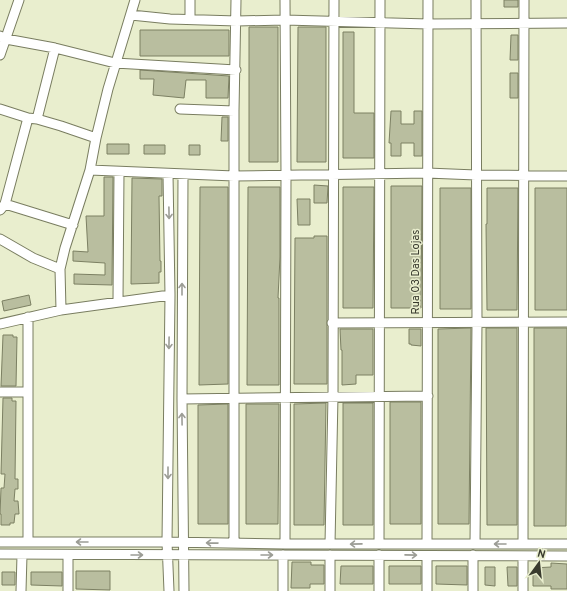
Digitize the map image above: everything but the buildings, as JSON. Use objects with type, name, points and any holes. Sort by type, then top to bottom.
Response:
[{"type":"street","points":[[0,55],[3,38],[19,0]]},
{"type":"street","points":[[60,310],[60,269],[65,248],[90,170],[96,138],[115,62],[135,0]]},
{"type":"street","points":[[190,0],[190,19]]},
{"type":"street","points":[[234,543],[234,111],[237,21],[236,0]]},
{"type":"street","points":[[285,0],[285,544]]},
{"type":"street","points":[[330,544],[333,396],[334,0]]},
{"type":"street","points":[[379,543],[380,0]]},
{"type":"street","name":"Rua 03 Das Lojas","points":[[427,543],[428,0]]},
{"type":"street","points":[[475,544],[477,322],[476,0]]},
{"type":"street","points":[[522,544],[524,0]]},
{"type":"street","points":[[131,15],[170,19],[237,21],[285,20],[428,24],[567,23]]},
{"type":"street","points":[[3,38],[115,62],[236,70]]},
{"type":"street","points":[[55,48],[2,207],[73,225]]},
{"type":"street","points":[[180,108],[234,111]]},
{"type":"street","points":[[0,109],[96,138]]},
{"type":"street","points":[[90,170],[234,176],[427,173],[567,176]]},
{"type":"street","points":[[118,301],[119,172]]},
{"type":"street","points":[[168,174],[170,295],[167,542],[169,591]]},
{"type":"street","points":[[183,175],[182,399],[184,591]]},
{"type":"street","points":[[0,239],[33,258],[60,269]]},
{"type":"street","points":[[0,324],[60,310],[170,295]]},
{"type":"street","points":[[28,317],[28,542]]},
{"type":"street","points":[[332,323],[567,322]]},
{"type":"street","points":[[0,392],[28,392]]},
{"type":"street","points":[[182,399],[428,396]]},
{"type":"street","points":[[0,542],[567,544]]},
{"type":"street","points":[[0,554],[567,556]]},
{"type":"street","points":[[21,591],[22,555]]},
{"type":"street","points":[[68,555],[68,591]]},
{"type":"street","points":[[283,555],[283,591]]},
{"type":"street","points":[[330,555],[330,591]]},
{"type":"street","points":[[379,555],[379,591]]},
{"type":"street","points":[[473,555],[473,591]]},
{"type":"street","points":[[427,556],[427,591]]},
{"type":"street","points":[[523,556],[523,591]]}]
